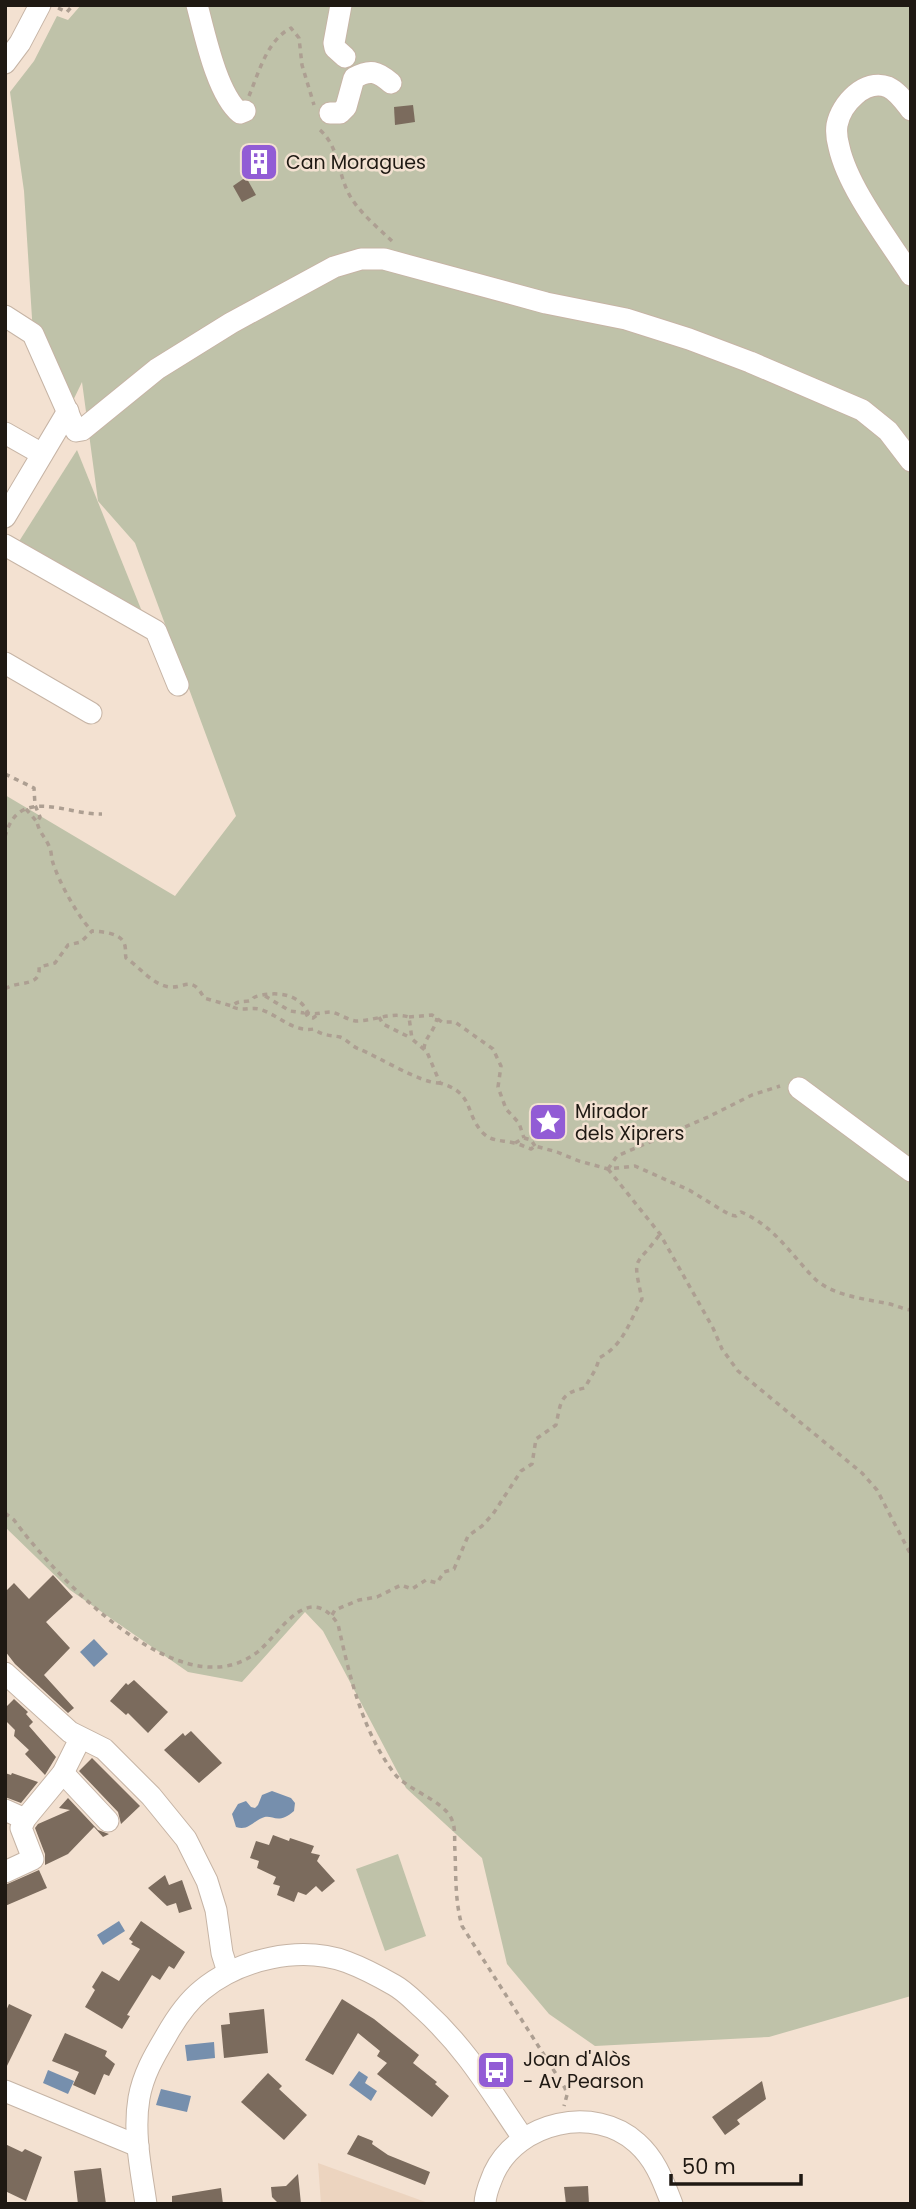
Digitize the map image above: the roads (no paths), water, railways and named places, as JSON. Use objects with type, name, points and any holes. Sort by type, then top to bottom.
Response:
[{"type":"street","points":[[5,62],[13,39],[40,5]]},
{"type":"street","points":[[197,5],[212,60],[231,106],[240,113],[245,111]]},
{"type":"street","points":[[341,5],[334,43],[335,48],[345,57]]},
{"type":"street","points":[[322,119],[340,113],[346,107],[354,78],[367,71],[379,73],[391,83]]},
{"type":"street","points":[[911,110],[888,87],[866,87],[842,110],[837,133],[844,163],[855,186],[911,275]]},
{"type":"street","points":[[5,316],[33,334],[72,421],[82,430],[156,369],[231,323],[334,267],[373,258],[406,264],[545,303],[626,319],[750,362],[862,410],[888,431],[911,461]]},
{"type":"street","points":[[5,517],[42,454],[72,421]]},
{"type":"street","points":[[5,433],[42,454]]},
{"type":"street","points":[[5,545],[156,631],[178,685]]},
{"type":"street","points":[[5,663],[91,713]]},
{"type":"street","points":[[799,1088],[911,1171]]},
{"type":"street","points":[[5,1673],[55,1720],[80,1739],[104,1749],[151,1796],[186,1839],[210,1890],[228,1972]]},
{"type":"street","points":[[5,1872],[33,1859],[21,1828],[25,1819],[63,1773],[80,1739]]},
{"type":"street","points":[[63,1773],[108,1821]]},
{"type":"street","points":[[5,1810],[25,1819]]},
{"type":"street","points":[[146,2204],[136,2120],[139,2098],[150,2062],[183,2011],[201,1991],[228,1972],[261,1960],[306,1955],[346,1962],[397,1986],[446,2031],[484,2077],[523,2138]]},
{"type":"street","points":[[5,2091],[138,2147]]},
{"type":"street","points":[[485,2204],[485,2197],[499,2162],[523,2138],[535,2131],[561,2123],[592,2122],[616,2130],[636,2142],[656,2164],[672,2204]]},
{"type":"water","points":[[94,1639],[108,1654],[94,1667],[80,1652]]},
{"type":"water","points":[[272,1791],[291,1798],[295,1803],[294,1811],[283,1818],[266,1817],[247,1827],[236,1827],[232,1814],[238,1804],[246,1801],[255,1808],[262,1795]]},
{"type":"water","points":[[119,1921],[125,1931],[103,1945],[97,1935]]},
{"type":"water","points":[[214,2042],[215,2058],[187,2061],[185,2045]]},
{"type":"water","points":[[48,2070],[74,2081],[68,2094],[43,2083]]},
{"type":"water","points":[[359,2071],[368,2077],[365,2083],[377,2091],[371,2101],[349,2085]]},
{"type":"water","points":[[161,2089],[191,2096],[187,2112],[156,2105]]},
{"type":"place","name":"Can Moragues","points":[[259,162]]},
{"type":"place","name":"Mirador dels Xiprers","points":[[548,1122]]},
{"type":"place","name":"Joan d'Alòs - Av Pearson","points":[[496,2070]]}]
